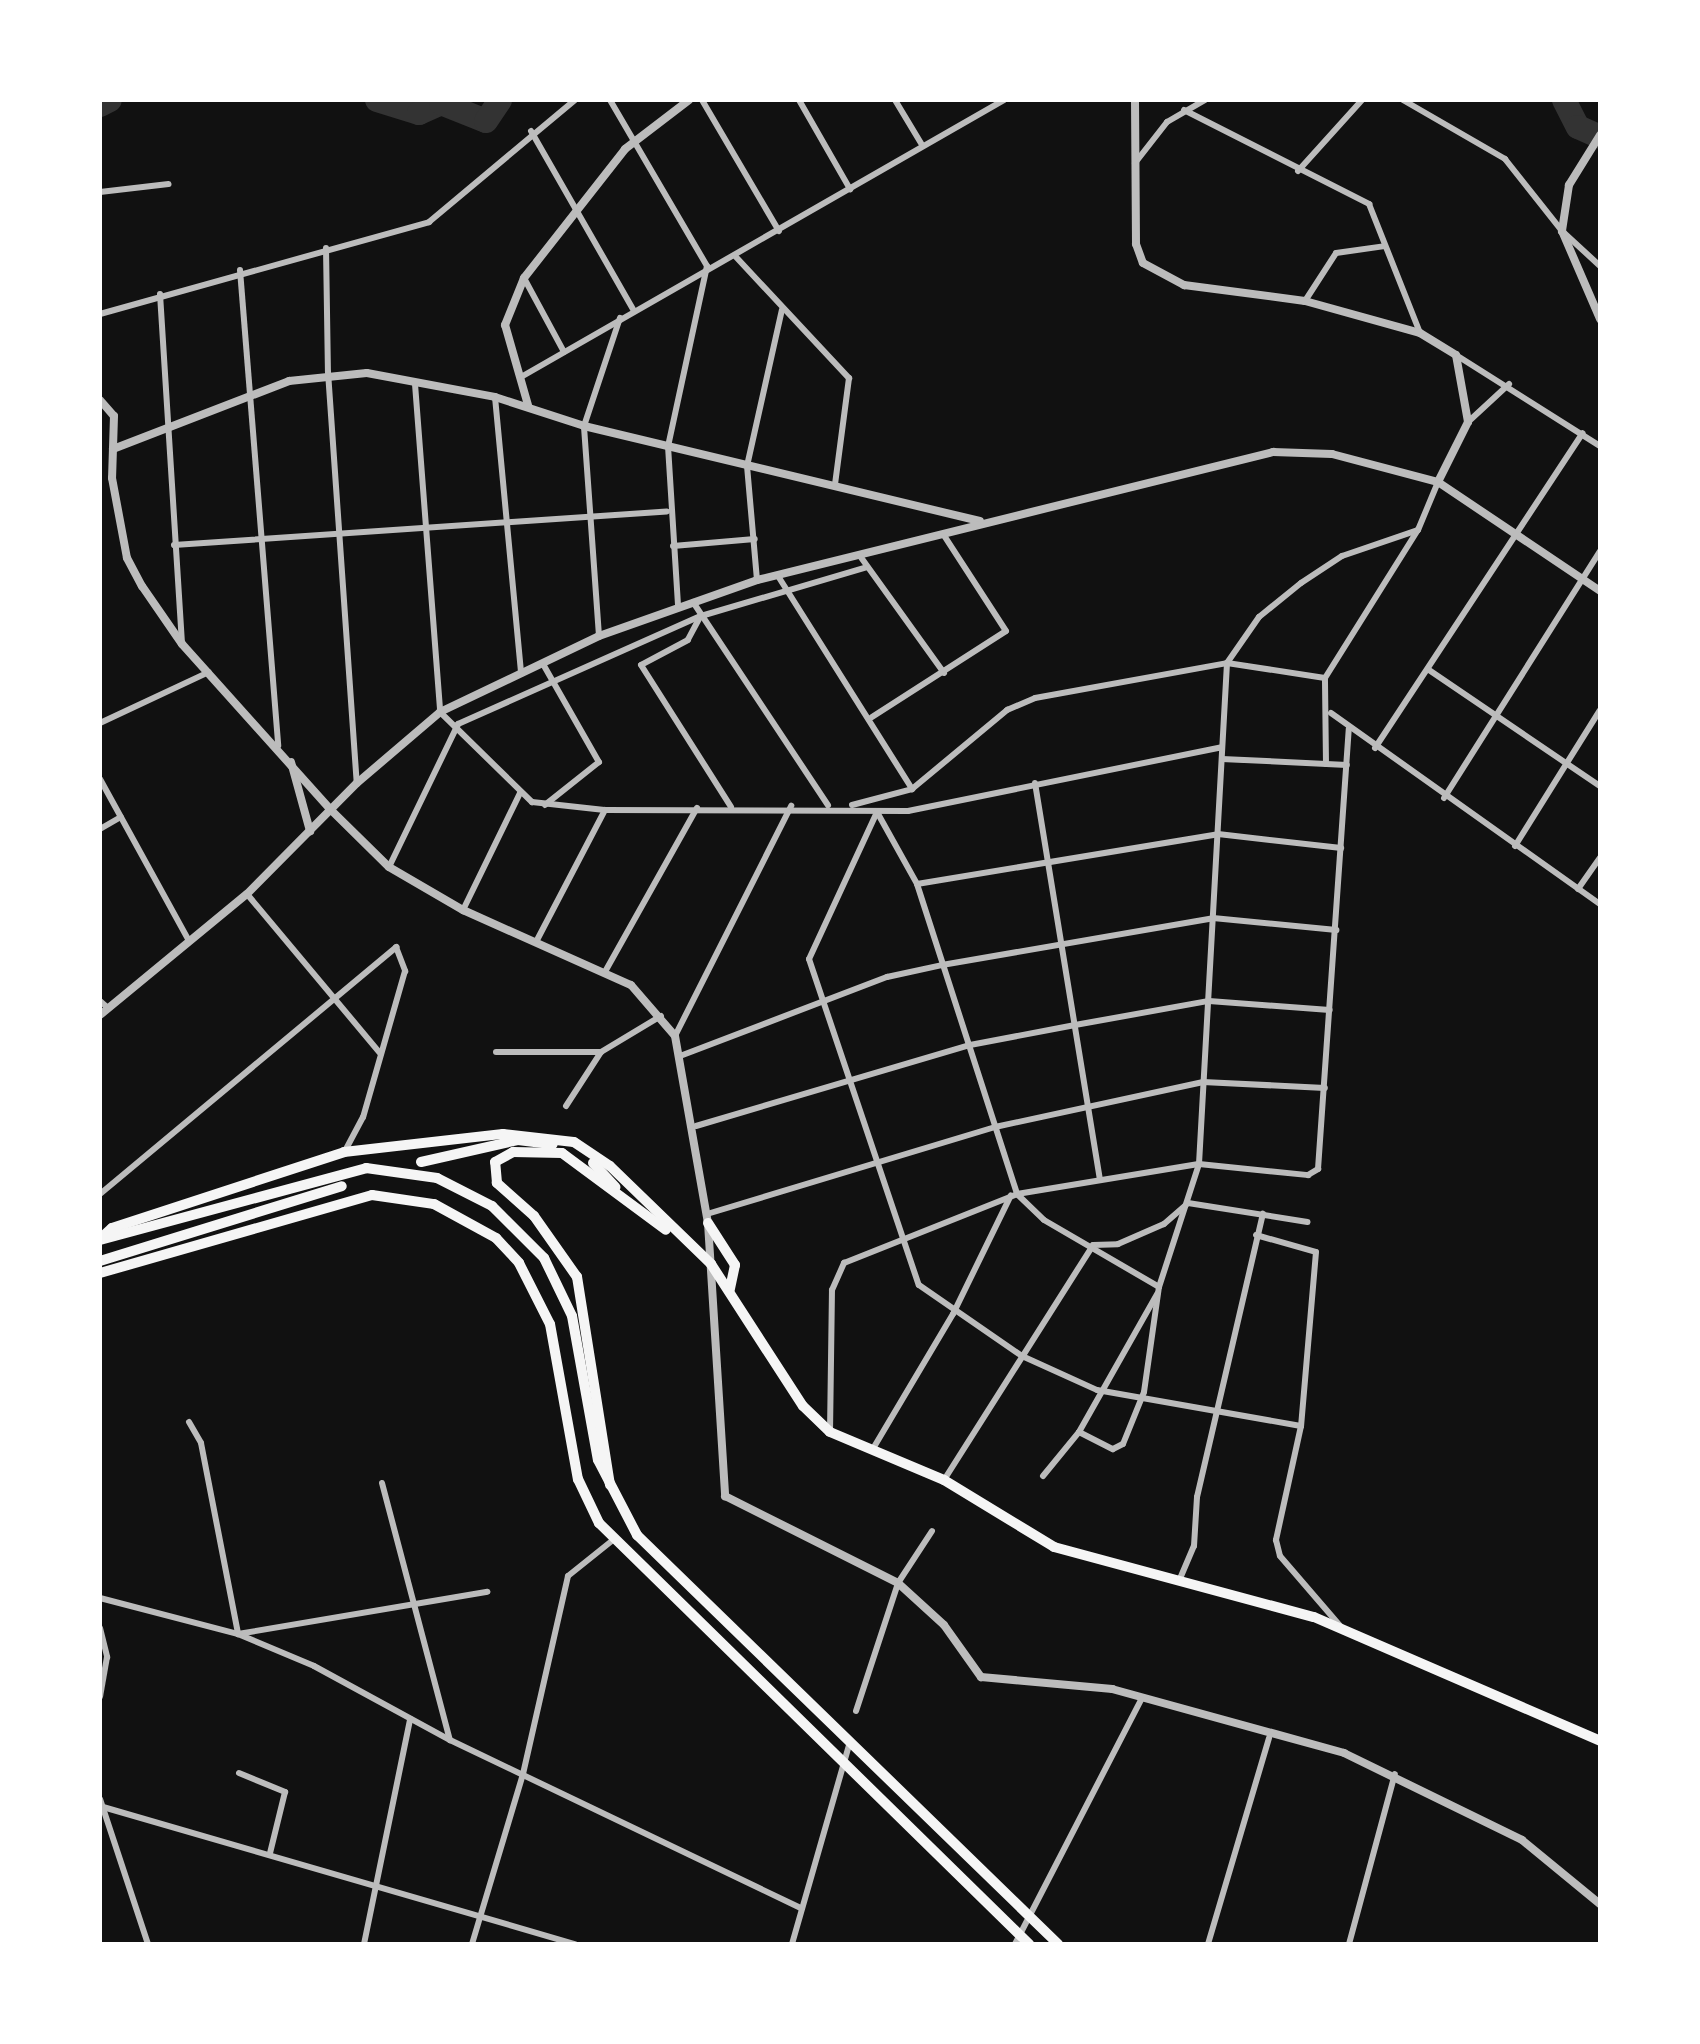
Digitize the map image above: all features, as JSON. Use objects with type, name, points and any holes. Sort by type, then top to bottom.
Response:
[{"type":"main road","points":[[100,1240],[112,1228],[344,1152],[503,1134],[574,1142],[635,1188],[685,1245]]},
{"type":"main road","points":[[421,1162],[518,1140],[547,1143],[602,1168],[615,1187]]},
{"type":"main road","points":[[610,1485],[577,1277],[534,1216],[497,1183],[495,1162],[513,1152],[562,1153],[615,1187],[711,1264],[803,1406],[830,1432],[874,1447],[944,1480],[1054,1547],[1343,1630],[1600,1740]]},
{"type":"main road","points":[[100,1240],[366,1168],[437,1178],[492,1206],[544,1258],[572,1316],[598,1460],[637,1535],[671,1573],[1058,1944]]},
{"type":"main road","points":[[100,1261],[342,1186]]},
{"type":"main road","points":[[100,1273],[372,1195],[403,1195],[461,1215],[496,1238],[538,1294],[558,1357],[578,1479],[613,1540],[1017,1939],[1029,1944]]},
{"type":"main road","points":[[708,1218],[735,1265],[730,1289]]},
{"type":"street","points":[[100,314],[240,270],[429,222],[512,157],[531,131],[575,100]]},
{"type":"street","points":[[610,100],[636,138],[707,266],[668,446],[667,511],[678,605]]},
{"type":"street","points":[[528,405],[505,325],[524,278],[636,138],[689,100]]},
{"type":"street","points":[[702,100],[779,231]]},
{"type":"street","points":[[799,100],[850,189]]},
{"type":"street","points":[[895,100],[922,145]]},
{"type":"street","points":[[521,377],[707,266],[736,257],[993,103],[1004,100]]},
{"type":"street","points":[[1135,100],[1133,166],[1136,244],[1159,277],[1305,301],[1420,333],[1509,384],[1600,446]]},
{"type":"street","points":[[1133,166],[1184,110],[1205,100]]},
{"type":"street","points":[[1298,171],[1362,100]]},
{"type":"street","points":[[1403,100],[1505,159],[1562,231],[1600,266]]},
{"type":"street","points":[[1184,110],[1298,171],[1369,204],[1420,333]]},
{"type":"street","points":[[531,131],[633,309]]},
{"type":"street","points":[[1600,135],[1582,163],[1562,208],[1562,231],[1600,319]]},
{"type":"street","points":[[100,192],[169,184]]},
{"type":"street","points":[[1305,301],[1336,253],[1385,246]]},
{"type":"street","points":[[326,248],[328,372],[357,783]]},
{"type":"street","points":[[736,257],[853,388],[835,484]]},
{"type":"street","points":[[240,270],[247,398],[278,745]]},
{"type":"street","points":[[524,278],[564,352]]},
{"type":"street","points":[[160,294],[182,644]]},
{"type":"street","points":[[757,580],[747,466],[782,310]]},
{"type":"street","points":[[599,636],[588,518],[584,426],[621,317]]},
{"type":"street","points":[[1456,355],[1468,422]]},
{"type":"street","points":[[113,449],[247,398],[328,372],[495,397],[528,405],[584,426],[981,521]]},
{"type":"street","points":[[415,384],[440,712]]},
{"type":"street","points":[[1326,764],[1331,713],[1325,678],[1418,530],[1468,422],[1509,384]]},
{"type":"street","points":[[495,397],[521,674]]},
{"type":"street","points":[[100,400],[114,416],[113,449],[127,558],[182,644],[290,757],[331,810],[389,867],[463,910],[606,970],[661,1016],[675,1036],[696,1126],[708,1218],[720,1490],[898,1583],[944,1625],[981,1677],[1142,1698],[1269,1738],[1344,1753],[1395,1774],[1522,1840],[1600,1904]]},
{"type":"street","points":[[1375,748],[1583,433]]},
{"type":"street","points":[[100,1015],[188,939],[247,894],[357,783],[440,712],[599,636],[678,605],[757,580],[860,556],[981,521],[1273,452],[1332,454],[1438,482],[1600,591]]},
{"type":"street","points":[[174,545],[259,544],[425,533],[667,511]]},
{"type":"street","points":[[1079,1432],[1118,1449],[1144,1392],[1158,1290],[1199,1164],[1227,663],[1259,617],[1301,583],[1342,556],[1418,530]]},
{"type":"street","points":[[872,717],[1006,631],[943,534]]},
{"type":"street","points":[[673,546],[755,539]]},
{"type":"street","points":[[1444,798],[1600,551]]},
{"type":"street","points":[[860,556],[944,673]]},
{"type":"street","points":[[389,867],[458,724],[701,616],[867,567]]},
{"type":"street","points":[[778,576],[872,717],[912,789]]},
{"type":"street","points":[[692,601],[828,805]]},
{"type":"street","points":[[701,616],[688,640],[641,665],[731,807]]},
{"type":"street","points":[[848,806],[912,789],[1007,710],[1035,698],[1227,663],[1325,678]]},
{"type":"street","points":[[543,664],[599,762],[545,805]]},
{"type":"street","points":[[1429,670],[1600,786]]},
{"type":"street","points":[[100,723],[209,672]]},
{"type":"street","points":[[1515,846],[1600,710]]},
{"type":"street","points":[[440,712],[458,724],[520,793],[545,805],[605,810],[828,805],[877,812],[1222,747]]},
{"type":"street","points":[[1331,713],[1444,798],[1600,904]]},
{"type":"street","points":[[830,1432],[836,1270],[902,1237],[1014,1195],[1199,1164],[1308,1175],[1318,1169],[1349,729]]},
{"type":"street","points":[[290,757],[310,831]]},
{"type":"street","points":[[1222,759],[1347,765]]},
{"type":"street","points":[[100,779],[188,939]]},
{"type":"street","points":[[1035,783],[1100,1180]]},
{"type":"street","points":[[463,910],[520,793]]},
{"type":"street","points":[[675,1036],[791,806]]},
{"type":"street","points":[[606,970],[697,808]]},
{"type":"street","points":[[536,942],[605,810]]},
{"type":"street","points":[[877,812],[917,884],[970,1045],[1014,1195],[1044,1220],[1093,1245],[1158,1290]]},
{"type":"street","points":[[877,812],[809,959],[874,1163],[919,1285],[953,1314],[1022,1356],[1097,1390],[1144,1392],[1301,1426]]},
{"type":"street","points":[[100,829],[121,817]]},
{"type":"street","points":[[917,884],[1218,834],[1341,848]]},
{"type":"street","points":[[1578,889],[1600,858]]},
{"type":"street","points":[[247,894],[380,1053]]},
{"type":"street","points":[[680,1056],[824,1005],[887,977],[942,965],[1213,918],[1336,930]]},
{"type":"street","points":[[100,1194],[334,999],[386,949],[404,954],[363,1117],[344,1152]]},
{"type":"street","points":[[100,1001],[108,1008]]},
{"type":"street","points":[[696,1126],[970,1045],[1075,1025],[1209,1001],[1330,1010]]},
{"type":"street","points":[[566,1106],[601,1052],[661,1016]]},
{"type":"street","points":[[496,1052],[601,1052]]},
{"type":"street","points":[[708,1218],[995,1127],[1203,1082],[1325,1088]]},
{"type":"street","points":[[874,1447],[953,1314],[1014,1195]]},
{"type":"street","points":[[1093,1245],[1118,1244],[1164,1224],[1188,1203],[1308,1222]]},
{"type":"street","points":[[1179,1581],[1194,1546],[1197,1497],[1263,1214]]},
{"type":"street","points":[[1256,1235],[1316,1252],[1301,1426],[1277,1549],[1343,1630]]},
{"type":"street","points":[[944,1480],[1093,1245]]},
{"type":"street","points":[[1043,1476],[1079,1432],[1097,1390],[1158,1290]]},
{"type":"street","points":[[189,1422],[201,1443],[238,1634]]},
{"type":"street","points":[[382,1483],[450,1740]]},
{"type":"street","points":[[856,1711],[898,1583],[932,1531]]},
{"type":"street","points":[[472,1944],[523,1774],[568,1576],[613,1540]]},
{"type":"street","points":[[238,1634],[487,1592]]},
{"type":"street","points":[[100,1598],[238,1634],[802,1909]]},
{"type":"street","points":[[100,1628],[107,1657],[100,1696]]},
{"type":"street","points":[[1017,1939],[1142,1698]]},
{"type":"street","points":[[364,1944],[379,1885],[410,1719]]},
{"type":"street","points":[[1208,1944],[1269,1738]]},
{"type":"street","points":[[792,1944],[850,1742]]},
{"type":"street","points":[[239,1773],[285,1792],[270,1853]]},
{"type":"street","points":[[1349,1944],[1395,1774]]},
{"type":"street","points":[[100,1799],[148,1944]]},
{"type":"street","points":[[103,1807],[480,1913],[576,1944]]},
{"type":"waterway","points":[[100,105],[110,100]]},
{"type":"waterway","points":[[377,100],[419,113],[441,103],[486,121],[500,100]]},
{"type":"waterway","points":[[1564,100],[1578,127],[1600,137]]}]
